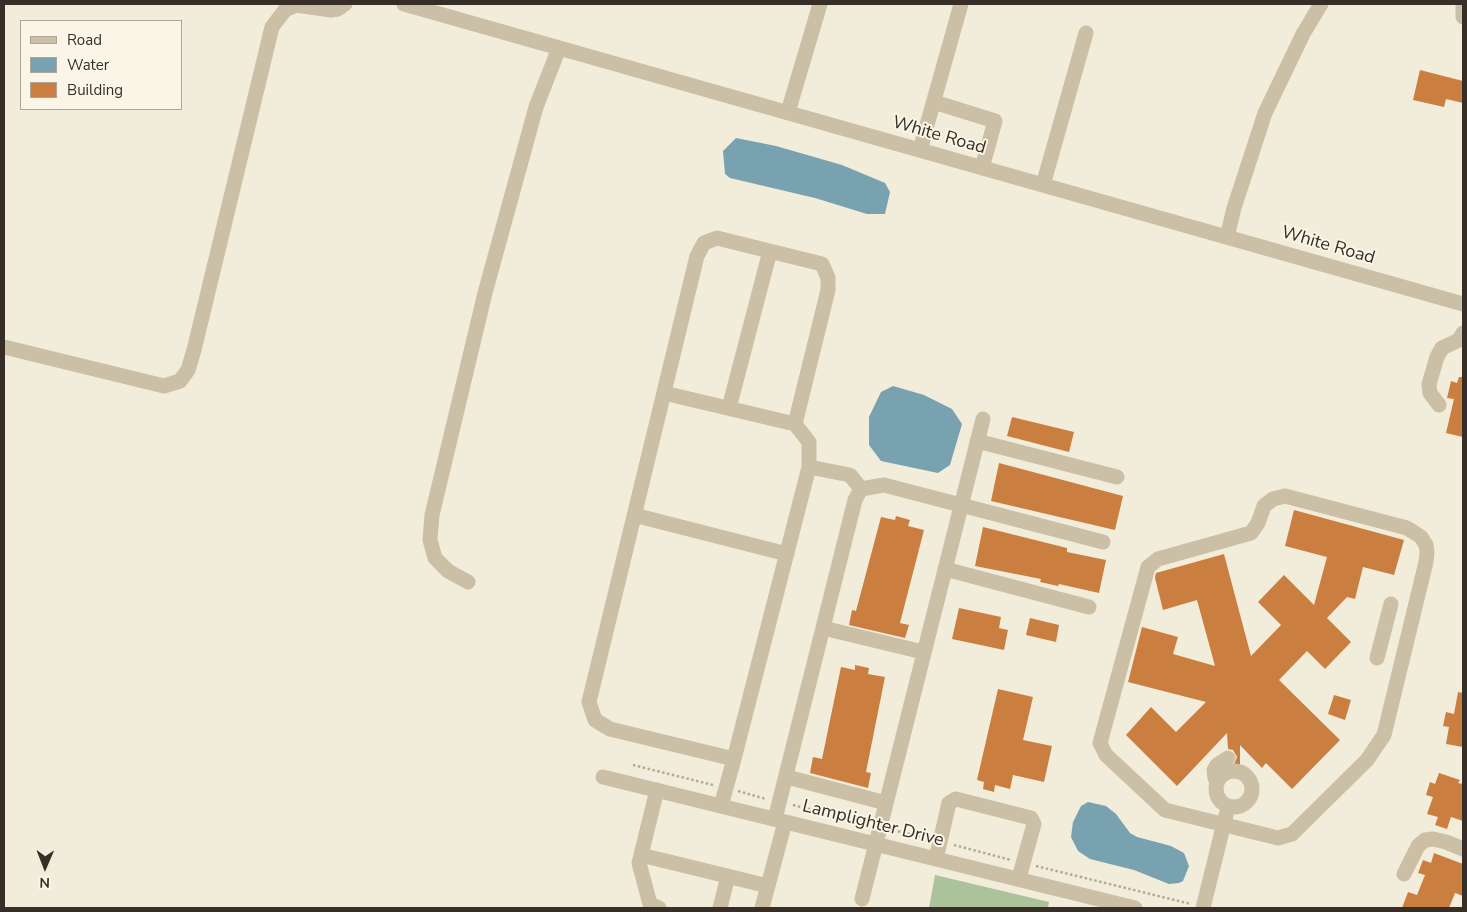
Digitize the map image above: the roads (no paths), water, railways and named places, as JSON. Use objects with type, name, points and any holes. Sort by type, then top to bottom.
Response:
[{"type":"street","points":[[4,347],[164,386],[180,381],[188,370],[194,350],[272,27],[285,10],[296,5],[330,10],[338,9],[345,4]]},
{"type":"street","name":"White Road","points":[[404,4],[1463,304]]},
{"type":"street","points":[[788,112],[820,4]]},
{"type":"street","points":[[920,150],[962,4]]},
{"type":"street","points":[[1227,238],[1234,208],[1265,113],[1303,34],[1321,4]]},
{"type":"street","points":[[1463,5],[1463,17]]},
{"type":"street","points":[[1044,185],[1086,33]]},
{"type":"street","points":[[468,582],[448,571],[435,558],[430,540],[432,515],[485,293],[536,107],[559,48]]},
{"type":"street","points":[[934,102],[995,121],[982,168]]},
{"type":"street","points":[[734,759],[610,729],[595,720],[589,702],[697,256],[704,243],[717,238],[822,264],[828,278],[828,290],[795,424]]},
{"type":"street","points":[[729,408],[770,251]]},
{"type":"street","points":[[1439,405],[1430,393],[1429,384],[1437,357],[1442,348],[1459,340],[1463,333]]},
{"type":"street","points":[[664,392],[795,424],[809,442],[809,467],[722,806]]},
{"type":"street","points":[[862,899],[983,419]]},
{"type":"street","points":[[977,441],[1117,477]]},
{"type":"street","points":[[809,467],[850,475],[862,489]]},
{"type":"street","points":[[762,908],[780,820],[780,802],[855,500],[862,489],[884,485],[1103,542]]},
{"type":"street","points":[[1285,496],[1407,528],[1420,537],[1426,545],[1426,562],[1410,631],[1384,735],[1367,760],[1292,834],[1278,838],[1166,810],[1106,755],[1100,743],[1148,567],[1158,559],[1251,533],[1258,523],[1264,506],[1273,498],[1285,496]]},
{"type":"street","points":[[634,515],[787,554]]},
{"type":"street","points":[[945,569],[1089,608]]},
{"type":"street","points":[[1378,658],[1391,604]]},
{"type":"street","points":[[1386,625],[1410,631]]},
{"type":"street","points":[[824,628],[923,652]]},
{"type":"street","points":[[1234,758],[1250,768],[1254,776],[1249,799],[1245,803],[1234,807],[1228,806],[1218,799],[1215,787],[1214,770],[1217,765],[1234,758]]},
{"type":"street","points":[[1215,787],[1220,775],[1232,770],[1243,773],[1251,782],[1252,788]]},
{"type":"street","name":"Lamplighter Drive","points":[[603,777],[876,845],[1019,878],[1083,902],[1135,908]]},
{"type":"street","points":[[787,777],[886,803]]},
{"type":"street","points":[[653,907],[639,863],[657,790]]},
{"type":"street","points":[[936,858],[949,803],[956,798],[1031,818],[1034,824],[1019,878]]},
{"type":"street","points":[[1203,908],[1228,806]]},
{"type":"street","points":[[1404,874],[1418,846],[1425,840],[1433,839],[1446,842],[1463,849]]},
{"type":"street","points":[[641,855],[768,886]]},
{"type":"street","points":[[720,908],[728,876]]},
{"type":"water","points":[[736,138],[776,146],[842,165],[885,183],[890,192],[885,214],[867,214],[815,198],[730,178],[725,174],[723,151]]},
{"type":"water","points":[[893,386],[924,395],[952,409],[962,424],[950,465],[938,473],[881,461],[869,445],[869,417],[881,392]]},
{"type":"water","points":[[1088,802],[1106,806],[1116,814],[1130,833],[1137,837],[1171,846],[1184,853],[1189,866],[1183,881],[1169,884],[1134,870],[1090,859],[1078,851],[1071,837],[1073,822],[1081,806]]}]
